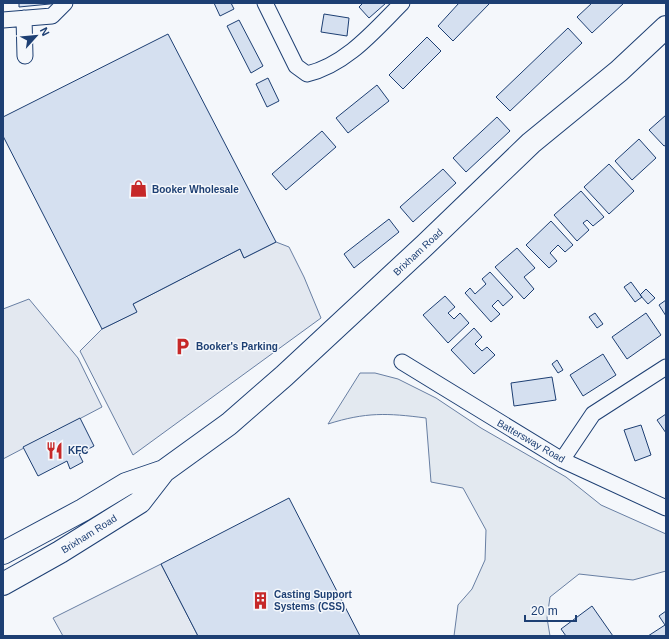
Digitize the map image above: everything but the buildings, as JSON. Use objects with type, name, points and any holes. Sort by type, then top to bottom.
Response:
[{"type":"main road","name":"Brixham Road","points":[[3,584],[60,552],[140,502],[164,471],[229,424],[284,376],[425,245],[531,143],[619,72],[666,27]]},
{"type":"main road","name":"Brixham Road","points":[[3,553],[83,510],[126,484],[164,471]]},
{"type":"street","points":[[3,20],[52,16],[65,3]]},
{"type":"street","points":[[265,3],[296,66],[307,74],[317,72],[331,65],[365,40],[402,3]]},
{"type":"street","points":[[24,18],[25,56]]},
{"type":"street","name":"Battersway Road","points":[[402,362],[562,460],[666,508]]},
{"type":"street","points":[[562,460],[593,414],[666,367]]},
{"type":"shaded area","name":"Booker's Parking","points":[[276,242],[289,247],[304,277],[321,318],[133,455],[80,351],[102,329],[136,312],[133,304],[240,249],[244,258]]},
{"type":"shaded area","points":[[29,299],[78,358],[102,407],[3,459],[3,309]]},
{"type":"shaded area","points":[[360,373],[375,373],[398,379],[436,398],[481,428],[566,477],[601,505],[666,534],[666,571],[633,580],[579,574],[550,597],[547,618],[550,636],[454,636],[458,605],[472,589],[485,560],[486,530],[463,488],[431,482],[426,418],[400,415],[377,415],[354,417],[328,424]]},
{"type":"shaded area","points":[[161,564],[198,636],[63,636],[53,618]]},
{"type":"place","name":"Booker Wholesale","points":[[139,189]]},
{"type":"place","name":"Booker's Parking","points":[[183,346]]},
{"type":"place","name":"KFC","points":[[55,450]]},
{"type":"place","name":"Casting Support Systems (CSS)","points":[[261,600]]}]
